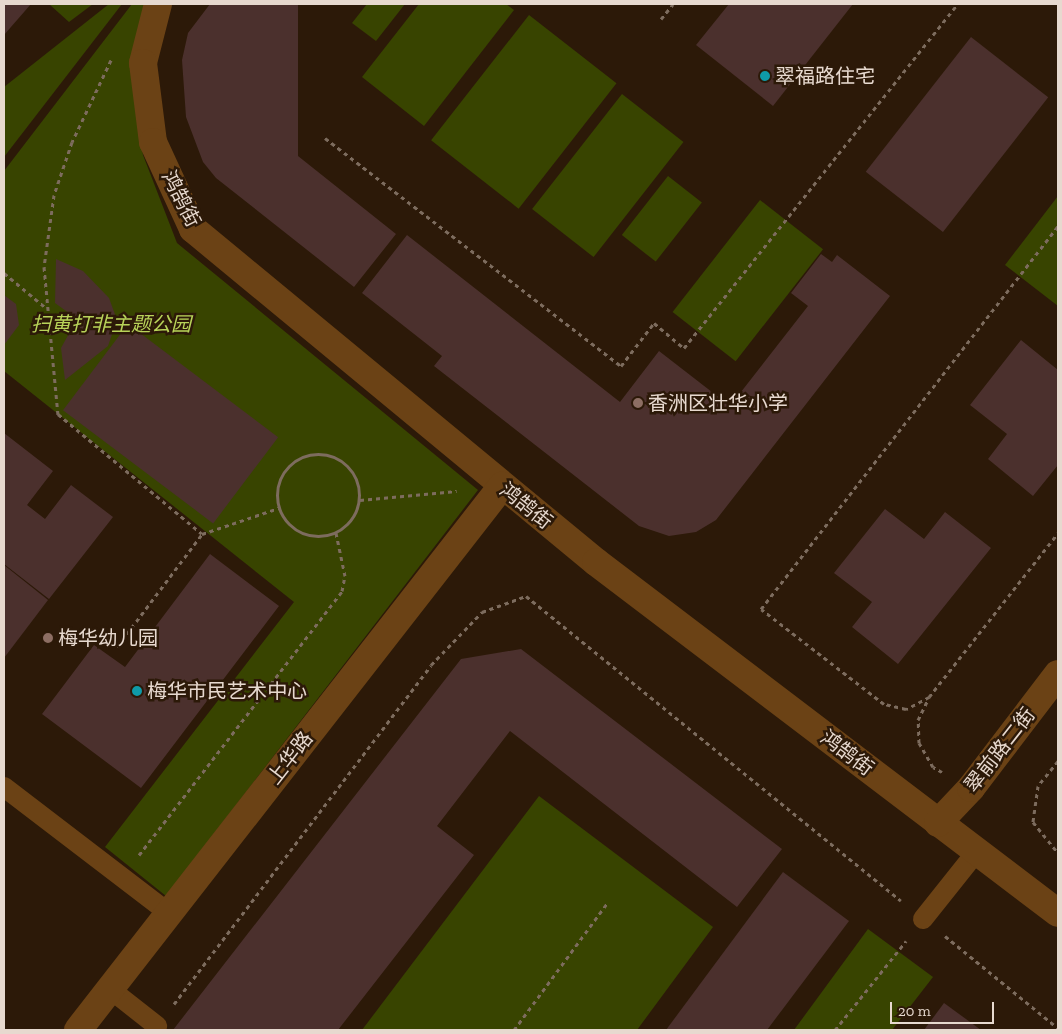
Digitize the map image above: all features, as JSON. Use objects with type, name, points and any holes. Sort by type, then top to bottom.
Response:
[{"type":"street","name":"鸿鹄街","points":[[158,4],[143,63],[153,142],[193,229],[502,486],[938,823],[1058,913]]},
{"type":"street","name":"上华路","points":[[78,1030],[502,486]]},
{"type":"street","name":"翠前路二街","points":[[938,823],[971,788],[1058,674]]},
{"type":"lane","points":[[4,787],[169,913]]},
{"type":"lane","points":[[923,919],[976,851]]},
{"type":"lane","points":[[110,990],[157,1026]]},
{"type":"path","points":[[661,19],[673,4]]},
{"type":"path","points":[[325,138],[621,366],[654,323],[684,348],[958,4]]},
{"type":"path","points":[[115,54],[72,142],[54,195],[44,267],[52,386],[60,419],[202,534]]},
{"type":"path","points":[[929,697],[906,709],[884,704],[761,609],[1058,226]]},
{"type":"path","points":[[4,273],[46,307]]},
{"type":"path","points":[[308,454],[335,456],[346,463],[360,486],[360,500],[348,525],[336,533],[323,537],[296,530],[278,508],[279,481],[286,469],[308,454]]},
{"type":"path","points":[[360,500],[502,486]]},
{"type":"path","points":[[117,648],[202,534],[278,508]]},
{"type":"path","points":[[122,877],[342,591],[345,576],[336,533]]},
{"type":"path","points":[[971,788],[933,767],[919,743],[918,720],[929,697],[1058,533]]},
{"type":"path","points":[[157,1026],[431,665],[482,612],[526,596],[1058,1028]]},
{"type":"path","points":[[1058,761],[1038,786],[1033,822],[1058,853]]},
{"type":"path","points":[[514,1030],[608,902]]},
{"type":"path","points":[[835,1030],[923,919]]},
{"type":"green space","points":[[49,4],[93,4],[69,22]]},
{"type":"green space","points":[[109,4],[122,4],[4,157],[4,87]]},
{"type":"green space","name":"扫黄打非主题公园","points":[[132,4],[144,4],[132,67],[143,155],[177,243],[478,490],[166,896],[105,847],[294,602],[4,371],[4,171]]},
{"type":"green space","points":[[367,4],[405,4],[376,41],[352,23]]},
{"type":"green space","points":[[419,4],[506,4],[514,10],[424,126],[362,77]]},
{"type":"green space","points":[[529,15],[616,83],[519,209],[431,140]]},
{"type":"green space","points":[[622,94],[683,142],[594,257],[532,209]]},
{"type":"green space","points":[[668,176],[702,202],[656,262],[622,235]]},
{"type":"green space","points":[[1058,196],[1058,306],[1005,265]]},
{"type":"green space","points":[[760,200],[823,249],[736,361],[673,312]]},
{"type":"green space","points":[[539,796],[713,927],[637,1030],[362,1030]]},
{"type":"green space","points":[[868,929],[933,977],[892,1030],[794,1030]]},
{"type":"building","points":[[4,4],[31,4],[4,35]]},
{"type":"building","points":[[210,4],[298,4],[298,156],[396,234],[354,287],[216,178],[203,162],[186,117],[182,60],[188,33]]},
{"type":"building","name":"翠福路住宅","points":[[729,4],[853,4],[773,106],[696,45]]},
{"type":"building","points":[[971,37],[1048,97],[943,232],[866,172]]},
{"type":"building","points":[[407,235],[620,402],[659,351],[730,406],[808,306],[791,293],[821,254],[832,262],[837,255],[890,296],[716,520],[696,532],[669,536],[639,526],[434,366],[442,356],[362,293]]},
{"type":"building","points":[[56,259],[83,271],[109,298],[117,320],[108,346],[65,380],[61,348],[77,319],[55,303]]},
{"type":"building","points":[[4,295],[16,304],[19,325],[4,345]]},
{"type":"building","points":[[128,324],[278,437],[213,523],[63,410]]},
{"type":"building","points":[[1021,340],[1058,370],[1058,465],[1033,496],[988,459],[1007,434],[970,405]]},
{"type":"building","points":[[4,433],[53,471],[27,505],[45,519],[71,485],[113,517],[49,599],[4,564]]},
{"type":"building","points":[[885,509],[924,539],[945,512],[991,548],[898,664],[852,627],[872,602],[834,573]]},
{"type":"building","name":"梅华市民艺术中心","points":[[210,554],[279,606],[141,788],[42,714],[94,645],[125,667]]},
{"type":"building","points":[[4,565],[48,600],[4,658]]},
{"type":"building","points":[[521,649],[782,849],[737,907],[510,731],[437,826],[474,855],[338,1030],[173,1030],[461,659]]},
{"type":"building","points":[[783,872],[849,921],[767,1030],[666,1030]]},
{"type":"building","points":[[944,1003],[981,1030],[924,1030]]},
{"type":"place","name":"翠福路住宅","points":[[765,76]]},
{"type":"place","name":"香洲区壮华小学","points":[[638,403]]},
{"type":"place","name":"梅华幼儿园","points":[[48,638]]},
{"type":"place","name":"梅华市民艺术中心","points":[[137,691]]}]
